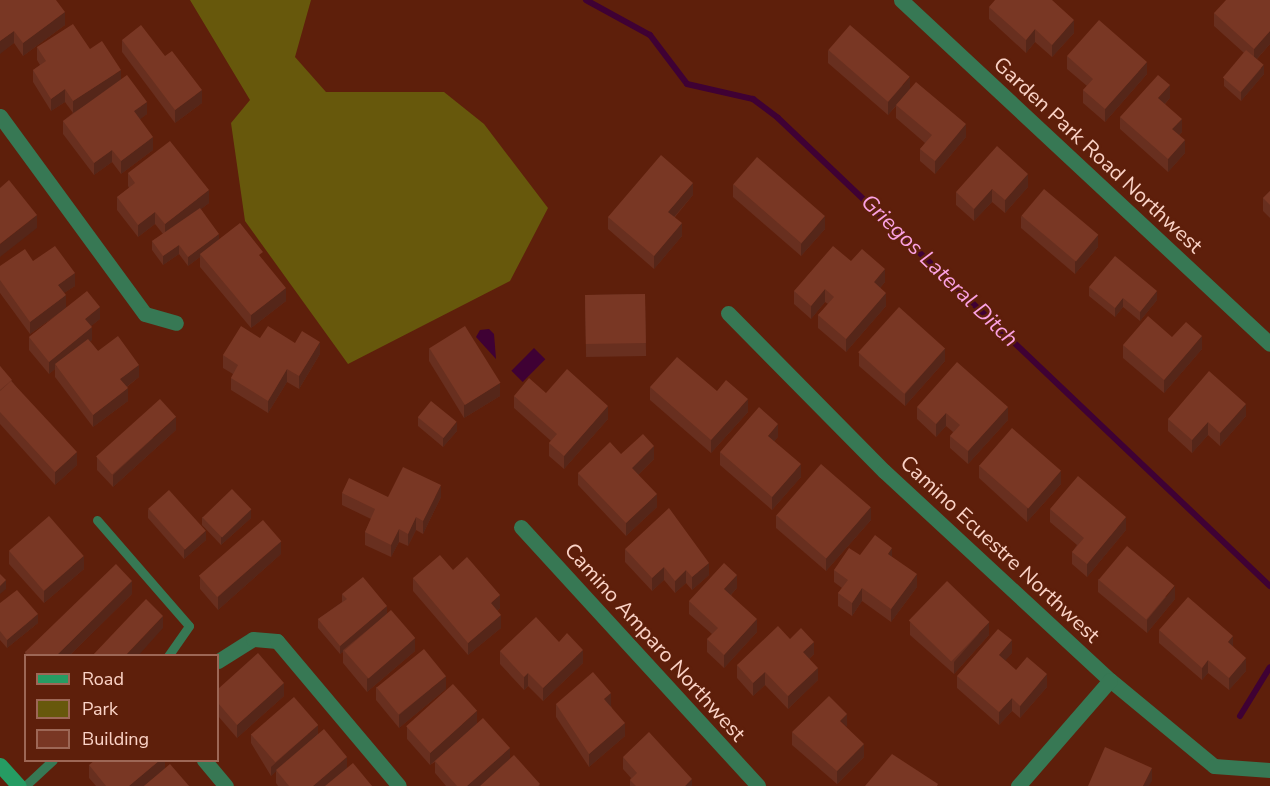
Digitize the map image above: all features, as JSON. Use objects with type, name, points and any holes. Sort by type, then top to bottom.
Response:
[{"type":"main road","points":[[0,765],[19,786]]},
{"type":"street","name":"Garden Park Road Northwest","points":[[901,0],[1268,343]]},
{"type":"street","points":[[0,116],[145,314],[176,323]]},
{"type":"street","name":"Camino Ecuestre Northwest","points":[[728,313],[884,471],[1110,680],[1214,766],[1270,770]]},
{"type":"street","name":"Camino Amparo Northwest","points":[[521,527],[758,786]]},
{"type":"street","points":[[219,660],[253,639],[277,641],[399,786]]},
{"type":"street","points":[[1018,786],[1110,680]]},
{"type":"street","points":[[206,762],[226,786]]},
{"type":"lane","points":[[97,520],[189,626],[169,654]]},
{"type":"lane","points":[[25,786],[51,762]]},
{"type":"green space","points":[[190,0],[311,0],[295,57],[326,92],[444,92],[484,124],[548,208],[510,281],[348,364],[245,221],[231,123],[250,100]]},
{"type":"shaded area","points":[[489,329],[494,334],[496,359],[476,337],[480,330]]},
{"type":"shaded area","points":[[534,348],[545,359],[523,382],[511,371]]},
{"type":"building","points":[[0,0],[56,0],[65,12],[23,43],[14,31],[0,41]]},
{"type":"building","points":[[995,0],[1052,0],[1074,20],[1052,45],[1035,29],[1026,40],[989,7]]},
{"type":"building","points":[[1226,0],[1270,0],[1270,31],[1254,49],[1214,13]]},
{"type":"building","points":[[1099,20],[1147,62],[1105,109],[1083,90],[1093,79],[1067,56]]},
{"type":"building","points":[[73,24],[90,49],[102,41],[121,70],[73,101],[65,89],[51,99],[33,70],[46,61],[37,47]]},
{"type":"building","points":[[141,25],[165,56],[172,51],[202,90],[175,110],[122,40]]},
{"type":"building","points":[[850,25],[910,77],[888,102],[828,50]]},
{"type":"building","points":[[1246,50],[1264,65],[1240,92],[1223,78]]},
{"type":"building","points":[[127,75],[147,102],[134,111],[153,137],[121,161],[112,150],[94,163],[63,121]]},
{"type":"building","points":[[1158,75],[1170,85],[1158,98],[1182,119],[1172,129],[1185,140],[1168,159],[1120,117]]},
{"type":"building","points":[[916,82],[966,124],[935,161],[920,149],[932,135],[896,105]]},
{"type":"building","points":[[170,141],[209,190],[165,224],[155,212],[138,225],[117,197],[135,183],[128,173]]},
{"type":"building","points":[[997,146],[1028,174],[1005,200],[992,189],[974,209],[956,192]]},
{"type":"building","points":[[661,155],[693,183],[668,212],[682,223],[654,256],[608,217]]},
{"type":"building","points":[[757,157],[825,216],[801,243],[733,184]]},
{"type":"building","points":[[9,180],[37,215],[0,244],[0,188]]},
{"type":"building","points":[[1044,189],[1098,235],[1076,261],[1022,216]]},
{"type":"building","points":[[1270,191],[1270,205],[1263,198]]},
{"type":"building","points":[[200,208],[219,234],[188,257],[179,245],[163,256],[152,241]]},
{"type":"building","points":[[240,223],[263,252],[259,255],[286,288],[251,315],[200,254]]},
{"type":"building","points":[[55,246],[75,273],[58,285],[66,295],[30,322],[0,280],[0,266],[25,249],[33,261]]},
{"type":"building","points":[[833,246],[851,261],[862,249],[885,269],[874,282],[886,293],[846,339],[818,315],[834,297],[825,289],[811,306],[794,291]]},
{"type":"building","points":[[1115,256],[1157,291],[1140,312],[1123,298],[1115,308],[1089,287]]},
{"type":"building","points":[[87,291],[100,307],[85,319],[92,327],[49,362],[29,337]]},
{"type":"building","points":[[645,294],[646,343],[586,344],[585,295]]},
{"type":"building","points":[[899,307],[945,348],[904,394],[858,352]]},
{"type":"building","points":[[1148,316],[1172,337],[1186,322],[1202,336],[1164,380],[1123,345]]},
{"type":"building","points":[[241,326],[260,338],[268,326],[295,343],[302,331],[320,342],[299,376],[287,369],[268,401],[231,378],[238,365],[223,355]]},
{"type":"building","points":[[465,326],[501,383],[465,405],[429,348]]},
{"type":"building","points":[[118,336],[139,365],[120,379],[128,388],[93,415],[55,364],[88,339],[98,351]]},
{"type":"building","points":[[677,357],[717,391],[726,380],[748,399],[711,440],[650,387]]},
{"type":"building","points":[[957,362],[1008,407],[968,451],[950,436],[960,425],[946,413],[936,424],[917,407]]},
{"type":"building","points":[[0,366],[12,380],[0,390]]},
{"type":"building","points":[[567,369],[608,406],[564,456],[549,443],[557,434],[514,396],[529,378],[546,393]]},
{"type":"building","points":[[1209,371],[1246,404],[1220,433],[1208,422],[1192,440],[1168,419]]},
{"type":"building","points":[[11,381],[77,452],[55,472],[0,412],[0,391]]},
{"type":"building","points":[[160,399],[176,417],[112,474],[96,457]]},
{"type":"building","points":[[431,401],[457,422],[443,438],[418,417]]},
{"type":"building","points":[[759,407],[778,424],[768,436],[801,464],[772,497],[720,452]]},
{"type":"building","points":[[1012,428],[1061,471],[1028,508],[979,466]]},
{"type":"building","points":[[643,434],[654,446],[632,468],[657,494],[626,523],[578,473],[610,442],[621,454]]},
{"type":"building","points":[[821,464],[871,507],[826,559],[776,515]]},
{"type":"building","points":[[403,467],[441,485],[423,521],[416,517],[408,534],[399,529],[391,545],[365,532],[375,509],[342,493],[349,478],[388,497]]},
{"type":"building","points":[[1078,476],[1126,517],[1087,564],[1072,552],[1084,538],[1050,509]]},
{"type":"building","points":[[232,489],[251,509],[222,538],[203,517]]},
{"type":"building","points":[[169,490],[206,531],[185,550],[148,509]]},
{"type":"building","points":[[669,508],[709,563],[692,577],[686,570],[675,581],[664,567],[652,578],[625,549]]},
{"type":"building","points":[[49,516],[84,556],[44,591],[9,551]]},
{"type":"building","points":[[263,520],[281,541],[217,597],[199,576]]},
{"type":"building","points":[[875,535],[892,548],[888,554],[917,574],[891,609],[862,588],[852,603],[838,593],[848,580],[834,570],[849,548],[860,555]]},
{"type":"building","points":[[1127,546],[1174,586],[1146,620],[1099,580]]},
{"type":"building","points":[[440,555],[453,570],[467,557],[500,595],[491,603],[501,615],[468,643],[413,578]]},
{"type":"building","points":[[724,563],[737,575],[724,589],[757,619],[724,655],[707,639],[718,628],[689,601]]},
{"type":"building","points":[[116,564],[132,581],[58,654],[26,654],[25,652]]},
{"type":"building","points":[[0,574],[6,580],[0,586]]},
{"type":"building","points":[[363,577],[387,606],[340,646],[318,619],[347,599],[342,594]]},
{"type":"building","points":[[947,581],[989,622],[951,662],[909,621]]},
{"type":"building","points":[[17,590],[38,614],[7,640],[0,631],[0,603]]},
{"type":"building","points":[[1188,597],[1233,636],[1228,642],[1246,658],[1229,678],[1208,660],[1202,668],[1159,630]]},
{"type":"building","points":[[146,599],[163,616],[127,654],[94,654]]},
{"type":"building","points":[[391,610],[415,638],[368,679],[344,651]]},
{"type":"building","points":[[536,617],[559,642],[567,633],[583,650],[543,688],[528,673],[524,677],[500,651]]},
{"type":"building","points":[[778,626],[790,639],[801,628],[814,642],[803,652],[818,668],[788,696],[765,672],[753,683],[737,665]]},
{"type":"building","points":[[998,629],[1012,640],[999,655],[1016,670],[1027,657],[1047,674],[1020,706],[1012,698],[999,712],[957,676]]},
{"type":"building","points":[[424,649],[446,676],[399,715],[377,687]]},
{"type":"building","points":[[258,653],[284,683],[237,725],[219,704],[219,688]]},
{"type":"building","points":[[593,672],[611,693],[604,699],[625,723],[589,754],[556,704]]},
{"type":"building","points":[[453,684],[477,711],[430,753],[406,726]]},
{"type":"building","points":[[829,696],[847,714],[840,721],[864,744],[837,771],[792,732]]},
{"type":"building","points":[[294,697],[318,725],[275,762],[251,734]]},
{"type":"building","points":[[483,718],[510,748],[467,786],[457,786],[435,761]]},
{"type":"building","points":[[324,729],[347,757],[313,786],[289,786],[276,770]]},
{"type":"building","points":[[649,732],[692,779],[685,786],[636,786],[630,780],[637,773],[623,757]]},
{"type":"building","points":[[1105,747],[1152,768],[1143,786],[1088,786]]},
{"type":"building","points":[[892,754],[938,784],[937,786],[865,786]]},
{"type":"building","points":[[514,755],[540,784],[538,786],[480,786]]},
{"type":"building","points":[[93,762],[158,762],[129,786],[106,786],[89,765]]},
{"type":"building","points":[[353,763],[372,786],[325,786]]},
{"type":"building","points":[[170,764],[189,786],[144,786]]},
{"type":"waterway","name":"Griegos Lateral Ditch","points":[[586,0],[650,35],[687,84],[753,99],[778,118],[1270,586]]},
{"type":"waterway","name":"Griegos Lateral Ditch","points":[[1240,716],[1270,667]]}]
